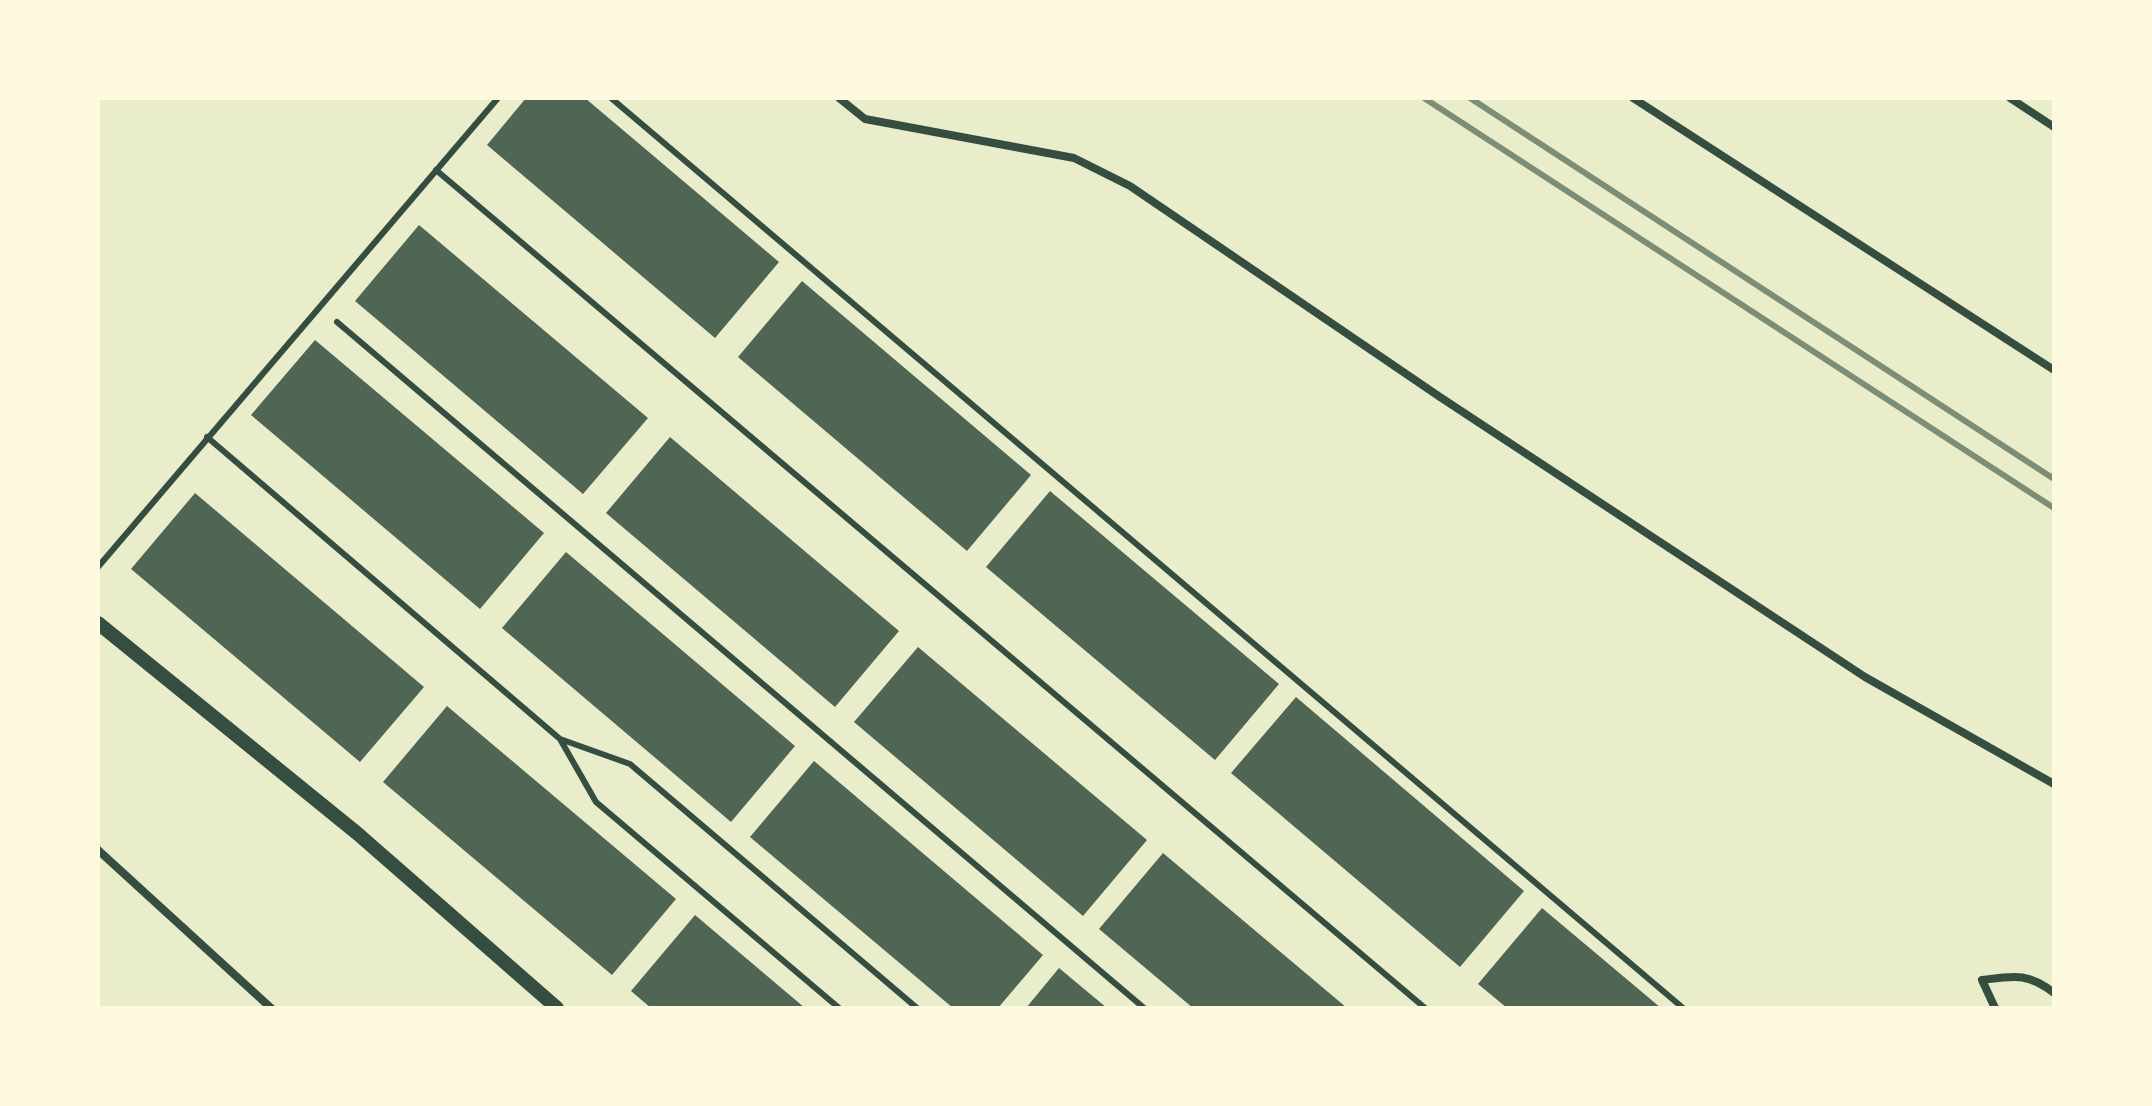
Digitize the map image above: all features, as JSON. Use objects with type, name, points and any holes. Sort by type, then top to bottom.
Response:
[{"type":"street","points":[[839,98],[865,119],[1074,158],[1130,186],[1440,397],[1865,677],[2054,784]]},
{"type":"street","points":[[1633,98],[2054,370]]},
{"type":"street","points":[[2010,98],[2054,127]]},
{"type":"street","points":[[98,623],[358,834],[557,1008]]},
{"type":"street","points":[[98,850],[271,1008]]},
{"type":"street","points":[[1995,1008],[1982,980],[2021,975],[2043,984],[2054,993]]},
{"type":"lane","points":[[98,567],[498,98]]},
{"type":"lane","points":[[611,98],[1683,1008]]},
{"type":"lane","points":[[436,170],[1425,1008]]},
{"type":"lane","points":[[337,322],[1144,1008]]},
{"type":"lane","points":[[207,437],[560,739],[596,802],[839,1008]]},
{"type":"lane","points":[[560,739],[630,764],[917,1008]]},
{"type":"building","points":[[526,98],[585,98],[779,262],[715,338],[487,145]]},
{"type":"building","points":[[419,225],[648,418],[583,494],[355,301]]},
{"type":"building","points":[[802,281],[1031,475],[967,551],[738,357]]},
{"type":"building","points":[[315,340],[544,533],[480,609],[251,415]]},
{"type":"building","points":[[670,437],[899,631],[835,707],[606,513]]},
{"type":"building","points":[[1050,491],[1279,684],[1215,760],[986,567]]},
{"type":"building","points":[[195,493],[424,687],[360,762],[131,569]]},
{"type":"building","points":[[566,552],[795,746],[731,822],[502,628]]},
{"type":"building","points":[[918,647],[1147,840],[1083,916],[854,722]]},
{"type":"building","points":[[1296,697],[1524,891],[1460,967],[1231,773]]},
{"type":"building","points":[[447,706],[676,899],[612,975],[383,782]]},
{"type":"building","points":[[814,761],[1043,955],[998,1008],[953,1008],[750,837]]},
{"type":"building","points":[[1163,853],[1347,1008],[1193,1008],[1099,929]]},
{"type":"building","points":[[1542,908],[1661,1008],[1507,1008],[1478,984]]},
{"type":"building","points":[[695,915],[805,1008],[651,1008],[631,991]]},
{"type":"building","points":[[1059,968],[1107,1008],[1026,1008]]},
{"type":"railway","points":[[1424,98],[2054,508]]},
{"type":"railway","points":[[1470,98],[2054,479]]}]
